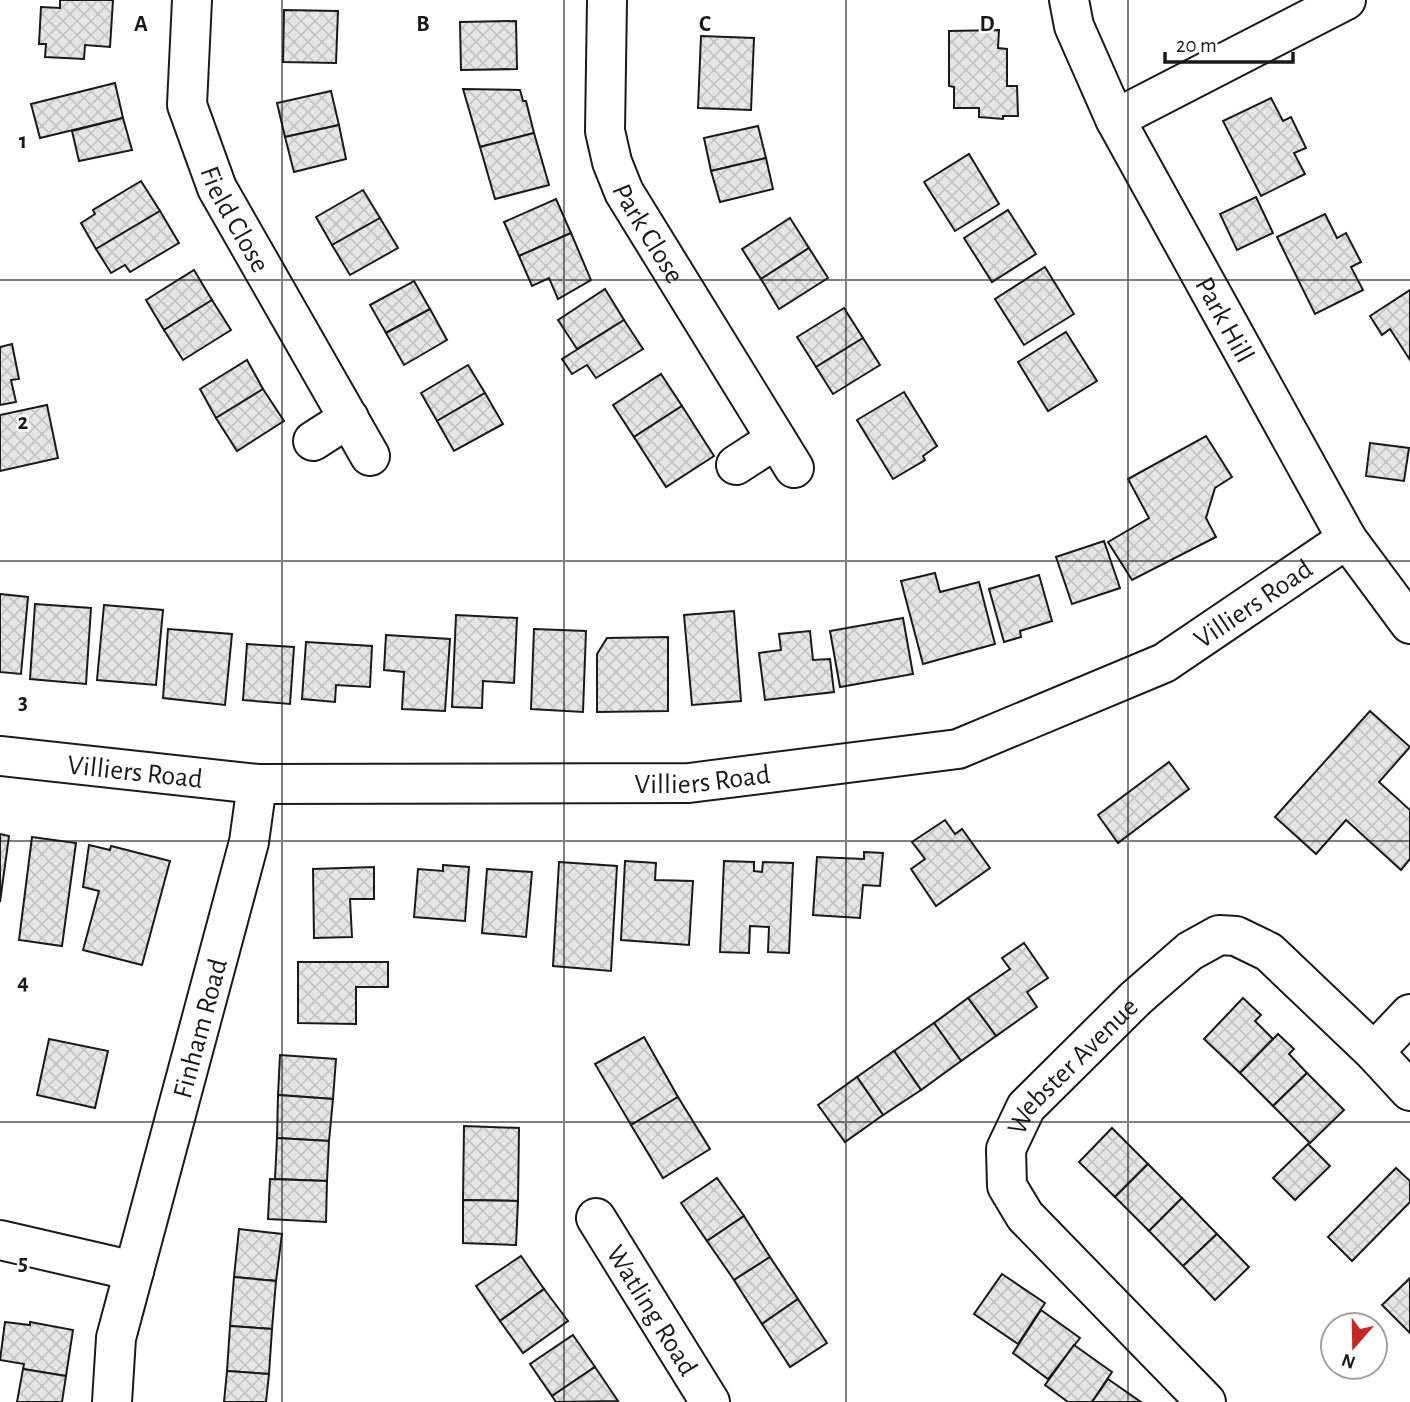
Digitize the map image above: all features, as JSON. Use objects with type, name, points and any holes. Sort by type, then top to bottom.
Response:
[{"type":"street","name":"Field Close","points":[[192,0],[187,105],[217,188],[370,456]]},
{"type":"street","name":"Park Close","points":[[607,0],[606,131],[612,162],[624,192],[785,453],[736,465]]},
{"type":"street","name":"Park Hill","points":[[1069,0],[1074,26],[1115,119],[1347,539],[1410,624]]},
{"type":"street","points":[[1115,119],[1346,0]]},
{"type":"street","points":[[313,441],[349,418]]},
{"type":"street","name":"Villiers Road","points":[[0,756],[257,784],[689,783],[958,750],[1164,663],[1347,539]]},
{"type":"street","name":"Finham Road","points":[[112,1402],[116,1338],[249,842],[257,784]]},
{"type":"street","name":"Webster Avenue","points":[[1206,1402],[1025,1216],[1007,1186],[1006,1149],[1026,1107],[1136,998],[1191,951],[1219,935],[1236,936],[1269,952],[1374,1052],[1410,1091]]},
{"type":"street","points":[[1374,1052],[1410,1014]]},
{"type":"street","name":"Watling Road","points":[[596,1218],[710,1402]]},
{"type":"street","points":[[0,1240],[134,1271]]},
{"type":"building","points":[[60,0],[113,0],[110,47],[85,45],[84,59],[45,57],[46,44],[39,44],[41,7],[60,8]]},
{"type":"building","points":[[284,10],[338,11],[336,63],[283,62]]},
{"type":"building","points":[[516,21],[517,69],[461,70],[460,22]]},
{"type":"building","points":[[999,30],[998,48],[1007,49],[1007,86],[1017,86],[1018,116],[1003,116],[1003,119],[979,117],[979,108],[954,108],[954,87],[949,86],[949,31]]},
{"type":"building","points":[[701,36],[754,38],[751,110],[698,108]]},
{"type":"building","points":[[115,83],[123,118],[40,138],[31,104]]},
{"type":"building","points":[[463,89],[520,90],[523,101],[526,101],[534,133],[480,147]]},
{"type":"building","points":[[331,91],[339,125],[285,137],[277,103]]},
{"type":"building","points":[[1271,98],[1283,121],[1291,117],[1306,148],[1294,153],[1305,174],[1261,196],[1223,121]]},
{"type":"building","points":[[123,118],[132,150],[79,161],[72,131]]},
{"type":"building","points":[[339,125],[346,159],[294,172],[285,137]]},
{"type":"building","points":[[758,126],[766,158],[711,171],[704,138]]},
{"type":"building","points":[[534,133],[549,185],[495,199],[480,147]]},
{"type":"building","points":[[969,154],[999,204],[955,231],[924,182]]},
{"type":"building","points":[[766,158],[773,189],[720,202],[711,171]]},
{"type":"building","points":[[141,181],[160,211],[96,249],[81,223],[95,214],[93,210]]},
{"type":"building","points":[[363,190],[380,218],[332,245],[316,217]]},
{"type":"building","points":[[1256,197],[1273,233],[1237,250],[1220,214]]},
{"type":"building","points":[[556,199],[571,233],[519,256],[504,222]]},
{"type":"building","points":[[1008,210],[1036,254],[992,282],[964,238]]},
{"type":"building","points":[[160,211],[179,243],[130,272],[125,265],[111,273],[96,249]]},
{"type":"building","points":[[1325,214],[1337,238],[1346,233],[1361,262],[1351,267],[1363,290],[1315,314],[1277,237]]},
{"type":"building","points":[[380,218],[398,248],[350,275],[332,245]]},
{"type":"building","points":[[790,218],[809,248],[761,279],[742,249]]},
{"type":"building","points":[[571,233],[591,280],[558,299],[549,278],[532,286],[519,256]]},
{"type":"building","points":[[809,248],[828,278],[779,309],[761,279]]},
{"type":"building","points":[[1045,267],[1074,314],[1024,345],[995,299]]},
{"type":"building","points":[[194,270],[212,300],[164,330],[146,300]]},
{"type":"building","points":[[414,281],[430,309],[386,333],[370,305]]},
{"type":"building","points":[[605,289],[624,320],[577,349],[558,320]]},
{"type":"building","points":[[1410,290],[1410,360],[1390,329],[1382,335],[1370,316]]},
{"type":"building","points":[[212,300],[231,330],[183,360],[164,330]]},
{"type":"building","points":[[844,308],[863,338],[816,367],[797,337]]},
{"type":"building","points":[[430,309],[447,340],[404,365],[386,333]]},
{"type":"building","points":[[624,320],[643,349],[596,378],[587,365],[572,374],[562,359]]},
{"type":"building","points":[[1066,332],[1097,381],[1048,411],[1018,362]]},
{"type":"building","points":[[863,338],[880,365],[833,394],[816,367]]},
{"type":"building","points":[[12,344],[19,379],[11,380],[16,402],[0,405],[0,347]]},
{"type":"building","points":[[247,360],[263,389],[216,418],[200,389]]},
{"type":"building","points":[[468,365],[485,393],[437,421],[421,393]]},
{"type":"building","points":[[661,374],[682,406],[634,437],[613,405]]},
{"type":"building","points":[[263,389],[284,421],[237,451],[216,418]]},
{"type":"building","points":[[904,392],[937,446],[923,456],[925,460],[893,479],[857,420]]},
{"type":"building","points":[[485,393],[503,424],[454,451],[437,421]]},
{"type":"building","points":[[47,405],[58,458],[0,471],[0,415]]},
{"type":"building","points":[[682,406],[714,456],[666,487],[634,437]]},
{"type":"building","points":[[1206,436],[1232,477],[1215,488],[1206,518],[1216,537],[1132,580],[1108,542],[1149,518],[1128,479]]},
{"type":"building","points":[[1370,443],[1409,448],[1404,481],[1366,476]]},
{"type":"building","points":[[1104,541],[1120,588],[1072,604],[1056,557]]},
{"type":"building","points":[[935,573],[940,592],[979,582],[995,644],[923,664],[901,581]]},
{"type":"building","points":[[1039,575],[1052,621],[1020,631],[1021,637],[1004,642],[989,589]]},
{"type":"building","points":[[0,594],[28,597],[21,674],[0,672]]},
{"type":"building","points":[[35,604],[91,608],[86,684],[30,679]]},
{"type":"building","points":[[104,605],[163,610],[156,685],[97,680]]},
{"type":"building","points":[[734,611],[741,701],[692,705],[684,615]]},
{"type":"building","points":[[456,615],[517,618],[514,683],[483,681],[482,708],[452,707]]},
{"type":"building","points":[[903,618],[913,674],[840,687],[830,631]]},
{"type":"building","points":[[168,629],[232,634],[225,705],[163,698]]},
{"type":"building","points":[[534,629],[586,631],[583,712],[531,709]]},
{"type":"building","points":[[810,631],[813,660],[830,659],[834,692],[765,700],[759,653],[781,650],[779,634]]},
{"type":"building","points":[[386,635],[450,639],[445,711],[402,709],[404,672],[384,670]]},
{"type":"building","points":[[668,637],[668,711],[597,712],[597,654],[607,638]]},
{"type":"building","points":[[306,642],[372,646],[370,687],[336,685],[335,702],[302,699]]},
{"type":"building","points":[[247,644],[294,647],[290,704],[243,700]]},
{"type":"building","points":[[1370,711],[1410,747],[1379,782],[1410,810],[1410,859],[1401,870],[1346,820],[1316,854],[1275,817]]},
{"type":"building","points":[[1169,762],[1189,789],[1118,843],[1098,815]]},
{"type":"building","points":[[945,820],[955,834],[962,829],[990,868],[936,906],[911,869],[925,859],[912,842]]},
{"type":"building","points":[[0,834],[9,836],[0,902]]},
{"type":"building","points":[[32,837],[76,843],[62,946],[19,940]]},
{"type":"building","points":[[89,845],[110,850],[111,846],[170,861],[142,965],[83,950],[99,891],[83,887]]},
{"type":"building","points":[[864,852],[883,853],[880,886],[863,885],[860,918],[813,915],[817,857],[864,859]]},
{"type":"building","points":[[625,861],[656,863],[655,880],[693,881],[689,945],[621,940]]},
{"type":"building","points":[[724,861],[754,862],[754,871],[762,872],[763,862],[793,863],[789,953],[768,952],[769,927],[750,926],[749,953],[720,952]]},
{"type":"building","points":[[559,862],[617,866],[611,971],[553,966]]},
{"type":"building","points":[[443,865],[469,867],[465,921],[414,917],[418,869],[443,871]]},
{"type":"building","points":[[374,867],[374,899],[350,899],[352,937],[314,938],[313,869]]},
{"type":"building","points":[[487,869],[532,872],[526,937],[482,933]]},
{"type":"building","points":[[1024,943],[1048,978],[1027,992],[1037,1007],[996,1036],[968,998],[1010,969],[1002,958]]},
{"type":"building","points":[[298,962],[388,962],[388,987],[356,987],[356,1024],[298,1023]]},
{"type":"building","points":[[968,998],[996,1036],[961,1061],[934,1023]]},
{"type":"building","points":[[1243,998],[1261,1015],[1255,1021],[1273,1039],[1240,1073],[1204,1039]]},
{"type":"building","points":[[934,1023],[961,1061],[921,1090],[894,1051]]},
{"type":"building","points":[[1278,1034],[1294,1049],[1289,1054],[1307,1073],[1273,1106],[1240,1073]]},
{"type":"building","points":[[644,1037],[678,1097],[631,1125],[595,1064]]},
{"type":"building","points":[[49,1039],[108,1051],[95,1108],[37,1095]]},
{"type":"building","points":[[894,1051],[921,1090],[883,1115],[857,1077]]},
{"type":"building","points":[[280,1055],[336,1059],[333,1099],[278,1095]]},
{"type":"building","points":[[1307,1073],[1344,1110],[1310,1143],[1273,1106]]},
{"type":"building","points":[[857,1077],[883,1115],[845,1142],[818,1105]]},
{"type":"building","points":[[278,1095],[333,1099],[329,1141],[277,1138]]},
{"type":"building","points":[[678,1097],[710,1149],[663,1178],[631,1125]]},
{"type":"building","points":[[464,1126],[519,1128],[518,1201],[463,1200]]},
{"type":"building","points":[[1112,1128],[1148,1164],[1115,1197],[1079,1162]]},
{"type":"building","points":[[277,1138],[329,1141],[327,1181],[275,1179]]},
{"type":"building","points":[[1308,1144],[1330,1166],[1295,1200],[1273,1178]]},
{"type":"building","points":[[1148,1164],[1182,1198],[1149,1231],[1115,1197]]},
{"type":"building","points":[[1396,1168],[1410,1181],[1410,1202],[1352,1261],[1328,1237]]},
{"type":"building","points":[[717,1178],[744,1216],[707,1241],[681,1203]]},
{"type":"building","points":[[270,1179],[327,1181],[326,1222],[268,1219]]},
{"type":"building","points":[[1182,1198],[1217,1234],[1183,1266],[1149,1231]]},
{"type":"building","points":[[463,1200],[518,1201],[516,1245],[463,1243]]},
{"type":"building","points":[[744,1216],[770,1257],[734,1280],[707,1241]]},
{"type":"building","points":[[239,1229],[282,1234],[276,1281],[234,1277]]},
{"type":"building","points":[[1217,1234],[1249,1267],[1215,1300],[1183,1266]]},
{"type":"building","points":[[521,1256],[544,1289],[500,1321],[476,1286]]},
{"type":"building","points":[[770,1257],[798,1299],[762,1324],[734,1280]]},
{"type":"building","points":[[1002,1274],[1045,1303],[1018,1344],[974,1314]]},
{"type":"building","points":[[234,1277],[276,1281],[272,1329],[230,1326]]},
{"type":"building","points":[[1410,1278],[1410,1333],[1389,1311],[1382,1305]]},
{"type":"building","points":[[544,1289],[568,1321],[523,1353],[500,1321]]},
{"type":"building","points":[[798,1299],[827,1343],[790,1367],[762,1324]]},
{"type":"building","points":[[1041,1310],[1080,1338],[1048,1379],[1013,1353]]},
{"type":"building","points":[[5,1322],[30,1325],[30,1322],[73,1330],[66,1376],[23,1369],[24,1364],[0,1360]]},
{"type":"building","points":[[230,1326],[272,1329],[269,1374],[227,1371]]},
{"type":"building","points":[[573,1335],[595,1367],[552,1396],[530,1364]]},
{"type":"building","points":[[1074,1345],[1112,1372],[1092,1402],[1068,1402],[1045,1385]]},
{"type":"building","points":[[595,1367],[618,1401],[556,1402],[552,1396]]},
{"type":"building","points":[[23,1369],[66,1376],[62,1402],[17,1402]]},
{"type":"building","points":[[227,1371],[269,1374],[266,1402],[224,1402]]},
{"type":"building","points":[[1108,1379],[1141,1402],[1092,1402]]}]
